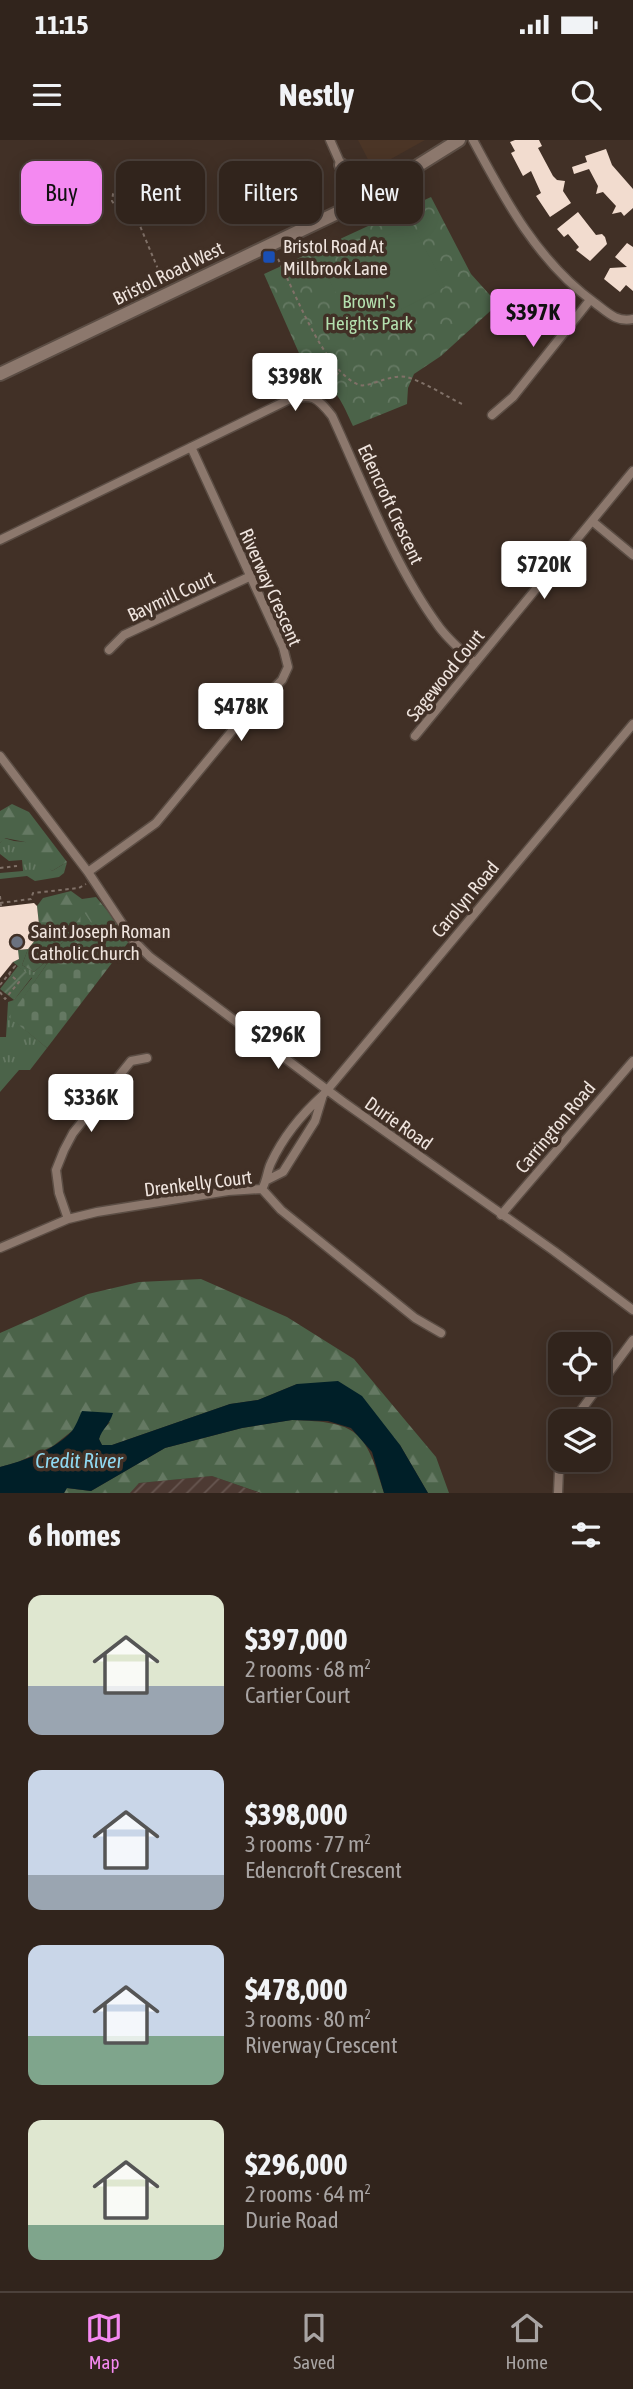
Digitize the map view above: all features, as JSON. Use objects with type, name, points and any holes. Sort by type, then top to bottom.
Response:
[{"type":"street","points":[[330,140],[339,161]]},
{"type":"street","name":"Bristol Road West","points":[[423,163],[459,140]]},
{"type":"street","points":[[473,140],[494,181],[535,244],[590,300],[616,318],[633,319]]},
{"type":"street","name":"Bristol Road West","points":[[0,374],[336,213]]},
{"type":"street","points":[[492,415],[513,397],[590,300]]},
{"type":"street","points":[[0,540],[288,400],[303,396],[316,398]]},
{"type":"street","name":"Edencroft Crescent","points":[[316,398],[332,416],[405,573],[422,603],[439,627],[475,663]]},
{"type":"street","name":"Riverway Crescent","points":[[91,876],[156,823],[241,720],[282,680],[288,667],[283,647],[191,447]]},
{"type":"street","name":"Sagewood Court","points":[[415,736],[633,471]]},
{"type":"street","points":[[592,521],[633,555]]},
{"type":"street","name":"Baymill Court","points":[[109,650],[124,635],[251,576]]},
{"type":"street","name":"Carolyn Road","points":[[262,1189],[270,1164],[301,1115],[325,1092],[633,724]]},
{"type":"street","name":"Durie Road","points":[[0,755],[91,876],[134,940],[150,957],[325,1092],[633,1310]]},
{"type":"street","points":[[68,1219],[59,1193],[56,1170],[64,1150],[73,1133],[131,1061],[147,1058]]},
{"type":"street","name":"Carrington Road","points":[[501,1215],[633,1061]]},
{"type":"street","name":"Carolyn Road","points":[[267,1180],[283,1172],[315,1121],[325,1092]]},
{"type":"street","name":"Drenkelly Court","points":[[0,1248],[68,1219],[228,1191],[262,1189],[281,1210],[415,1318],[441,1334]]},
{"type":"street","points":[[582,1409],[633,1340]]},
{"type":"street","points":[[558,1493],[559,1472]]},
{"type":"path","points":[[125,190],[132,207],[117,207],[112,201],[113,194],[125,190]]},
{"type":"path","points":[[139,224],[163,281]]},
{"type":"path","points":[[278,259],[325,354],[340,371],[365,386],[387,377],[407,377],[464,405]]},
{"type":"path","points":[[316,398],[340,371]]},
{"type":"path","points":[[0,868],[17,866]]},
{"type":"path","points":[[0,902],[31,899],[33,893],[79,888],[91,876]]},
{"type":"path","points":[[0,896],[1,907]]},
{"type":"path","points":[[0,985],[15,966],[12,963]]},
{"type":"path","points":[[0,992],[5,999],[19,982],[9,974]]},
{"type":"shaded area","points":[[358,140],[425,140],[387,161],[369,161]]},
{"type":"shaded area","points":[[212,1476],[260,1493],[123,1493],[139,1483]]},
{"type":"green space","name":"Brown's Heights Park","points":[[431,197],[471,274],[498,304],[441,356],[414,374],[408,388],[407,404],[353,426],[332,390],[310,378],[264,274],[372,224],[423,224],[423,201]]},
{"type":"green space","points":[[413,224],[445,287],[356,332],[323,268]]},
{"type":"green space","points":[[12,804],[29,812],[67,862],[52,871],[29,854],[25,842],[5,838],[0,843],[0,811]]},
{"type":"green space","points":[[4,838],[25,842],[52,871],[67,862],[64,873],[59,877],[35,881],[27,876],[0,879],[0,873],[23,871],[22,860],[9,861],[0,854],[0,843]]},
{"type":"green space","points":[[71,891],[82,899],[96,897],[131,939],[115,959],[84,913],[53,955],[34,972],[22,965],[28,949],[40,934],[37,906],[43,898]]},
{"type":"green space","points":[[84,912],[115,959],[47,1048],[9,1017]]},
{"type":"green space","points":[[28,949],[22,965],[34,972],[53,955],[10,1017],[47,1048],[30,1070],[19,1070],[0,1092],[0,1037],[6,1037],[8,1002],[14,1000],[32,978],[13,962],[19,959],[16,950]]},
{"type":"green space","points":[[18,966],[32,977],[14,1000],[0,989]]},
{"type":"green space","points":[[201,1279],[287,1317],[354,1359],[436,1457],[449,1493],[428,1493],[400,1445],[297,1384],[258,1400],[230,1404],[112,1445],[102,1445],[99,1439],[101,1432],[110,1422],[72,1431],[53,1446],[0,1467],[0,1333],[88,1294],[139,1282]]},
{"type":"green space","points":[[292,1420],[332,1423],[356,1434],[371,1455],[384,1493],[261,1493],[212,1476],[139,1483],[130,1493],[64,1493],[66,1488],[91,1491],[165,1448],[242,1428]]},
{"type":"water","name":"Credit River","points":[[338,1381],[362,1396],[400,1445],[428,1493],[384,1493],[372,1452],[351,1428],[328,1421],[292,1420],[242,1428],[165,1448],[91,1491],[67,1488],[64,1493],[0,1493],[0,1467],[29,1458],[57,1444],[72,1431],[82,1411],[113,1413],[99,1439],[102,1445],[112,1445],[230,1404],[258,1400],[297,1384]]},
{"type":"building","points":[[539,140],[542,146],[538,148],[553,176],[557,180],[565,181],[563,191],[571,203],[550,217],[536,196],[541,193],[531,171],[523,176],[511,153],[515,151],[510,142]]},
{"type":"building","points":[[606,149],[612,165],[633,189],[633,208],[624,216],[621,212],[612,214],[616,206],[603,192],[596,194],[598,186],[589,169],[574,174],[572,167],[587,162],[585,156]]},
{"type":"building","points":[[578,212],[596,235],[602,234],[605,237],[607,244],[590,261],[576,250],[579,247],[568,234],[564,237],[557,229]]},
{"type":"building","points":[[627,243],[633,247],[633,291],[626,285],[620,292],[604,279],[610,268],[627,267],[615,257]]},
{"type":"building","name":"Saint Joseph Roman Catholic Church","points":[[34,903],[37,906],[40,934],[28,949],[18,950],[19,959],[13,962],[0,978],[0,907]]},
{"type":"place","name":"Bristol Road At Millbrook Lane","points":[[269,257]]},
{"type":"place","name":"Saint Joseph Roman Catholic Church","points":[[17,942]]}]
